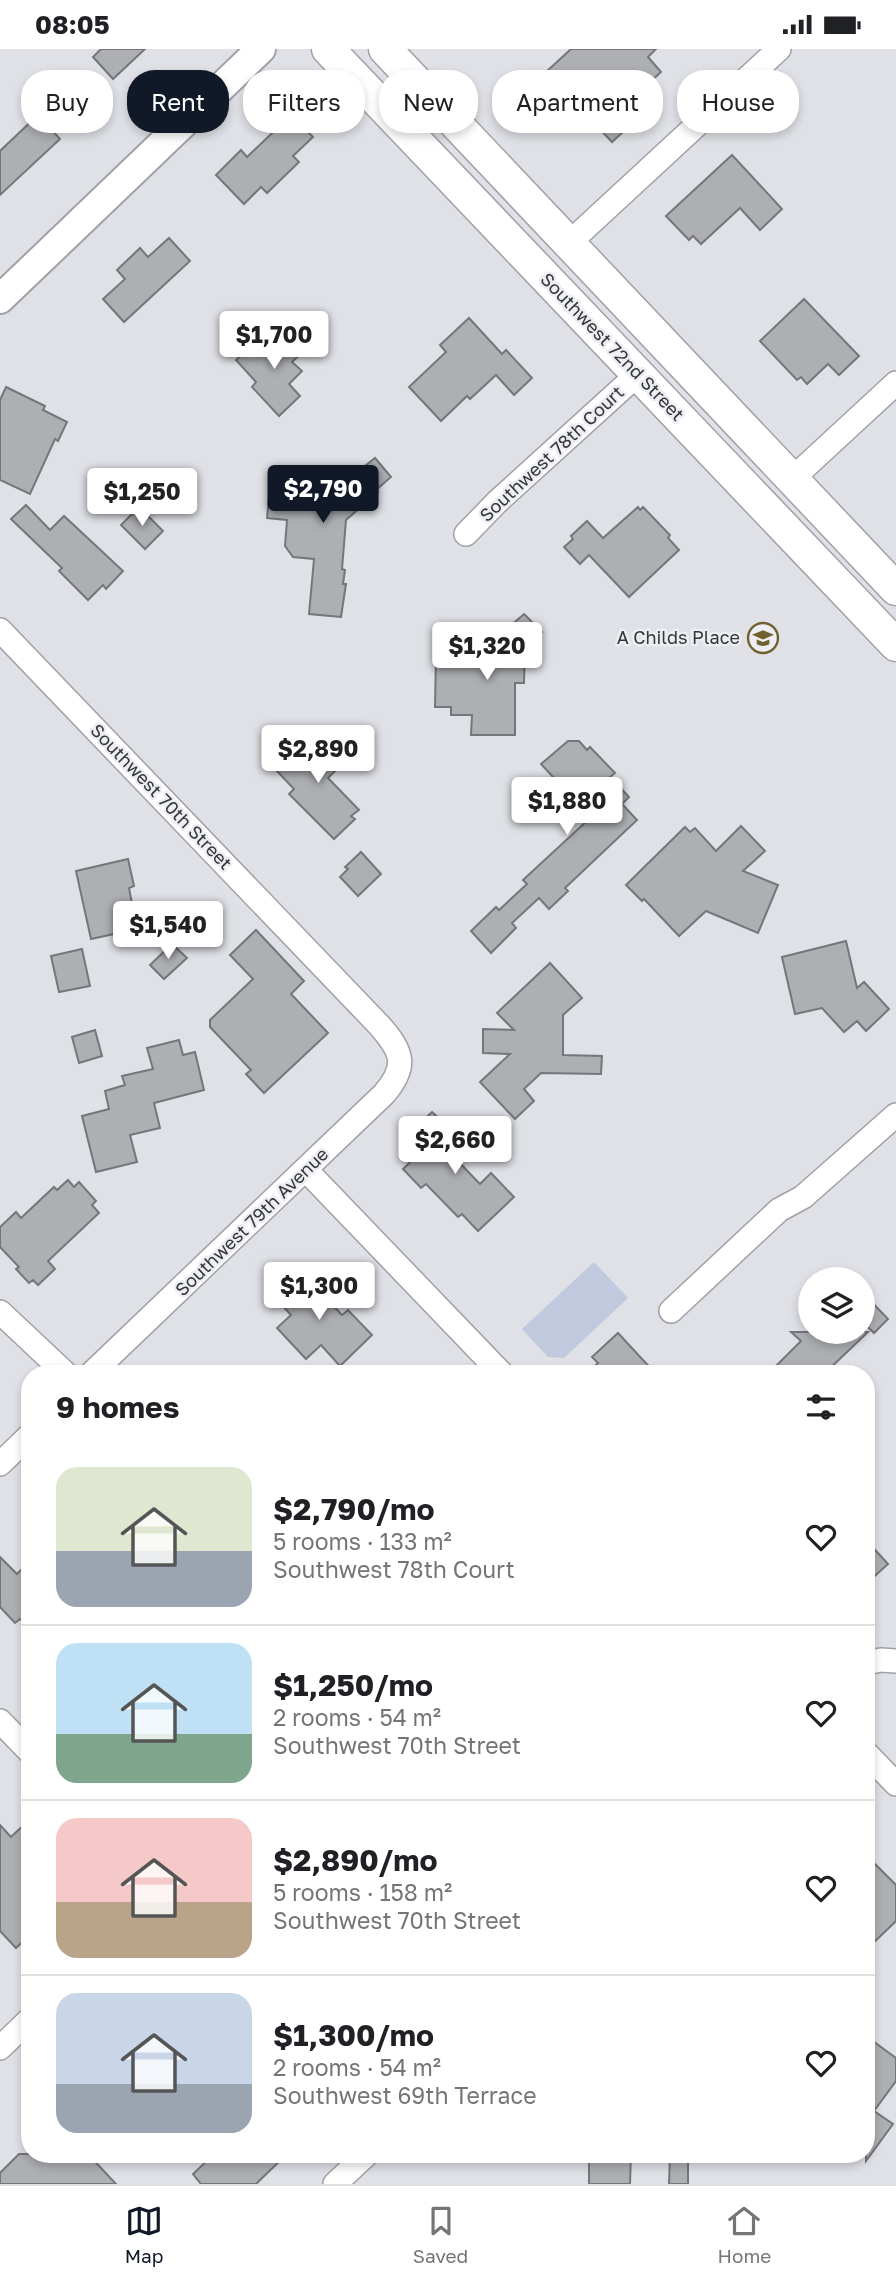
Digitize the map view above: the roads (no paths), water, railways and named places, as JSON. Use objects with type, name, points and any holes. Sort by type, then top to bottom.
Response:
[{"type":"main road","name":"Southwest 72nd Street","points":[[328,49],[896,645]]},
{"type":"main road","points":[[385,49],[896,589]]},
{"type":"main road","points":[[539,271],[568,244]]},
{"type":"street","points":[[0,299],[261,49]]},
{"type":"street","points":[[568,244],[779,49]]},
{"type":"street","name":"Southwest 78th Court","points":[[466,534],[497,502],[638,374]]},
{"type":"street","points":[[791,479],[896,383]]},
{"type":"street","name":"Southwest 70th Street","points":[[0,629],[379,1025],[393,1044],[400,1062]]},
{"type":"street","name":"Southwest 79th Avenue","points":[[100,1365],[371,1106],[394,1082],[399,1073],[400,1062]]},
{"type":"street","points":[[671,1311],[779,1210],[803,1197],[896,1115]]},
{"type":"street","points":[[306,1170],[493,1365]]},
{"type":"street","points":[[0,1312],[56,1365]]},
{"type":"street","points":[[0,1464],[21,1444]]},
{"type":"street","points":[[875,1661],[896,1661]]},
{"type":"street","points":[[0,1721],[21,1743]]},
{"type":"street","points":[[875,1762],[896,1784]]},
{"type":"street","points":[[0,2048],[21,2028]]},
{"type":"street","points":[[335,2184],[357,2163]]},
{"type":"place","name":"A Childs Place","points":[[763,638]]}]
